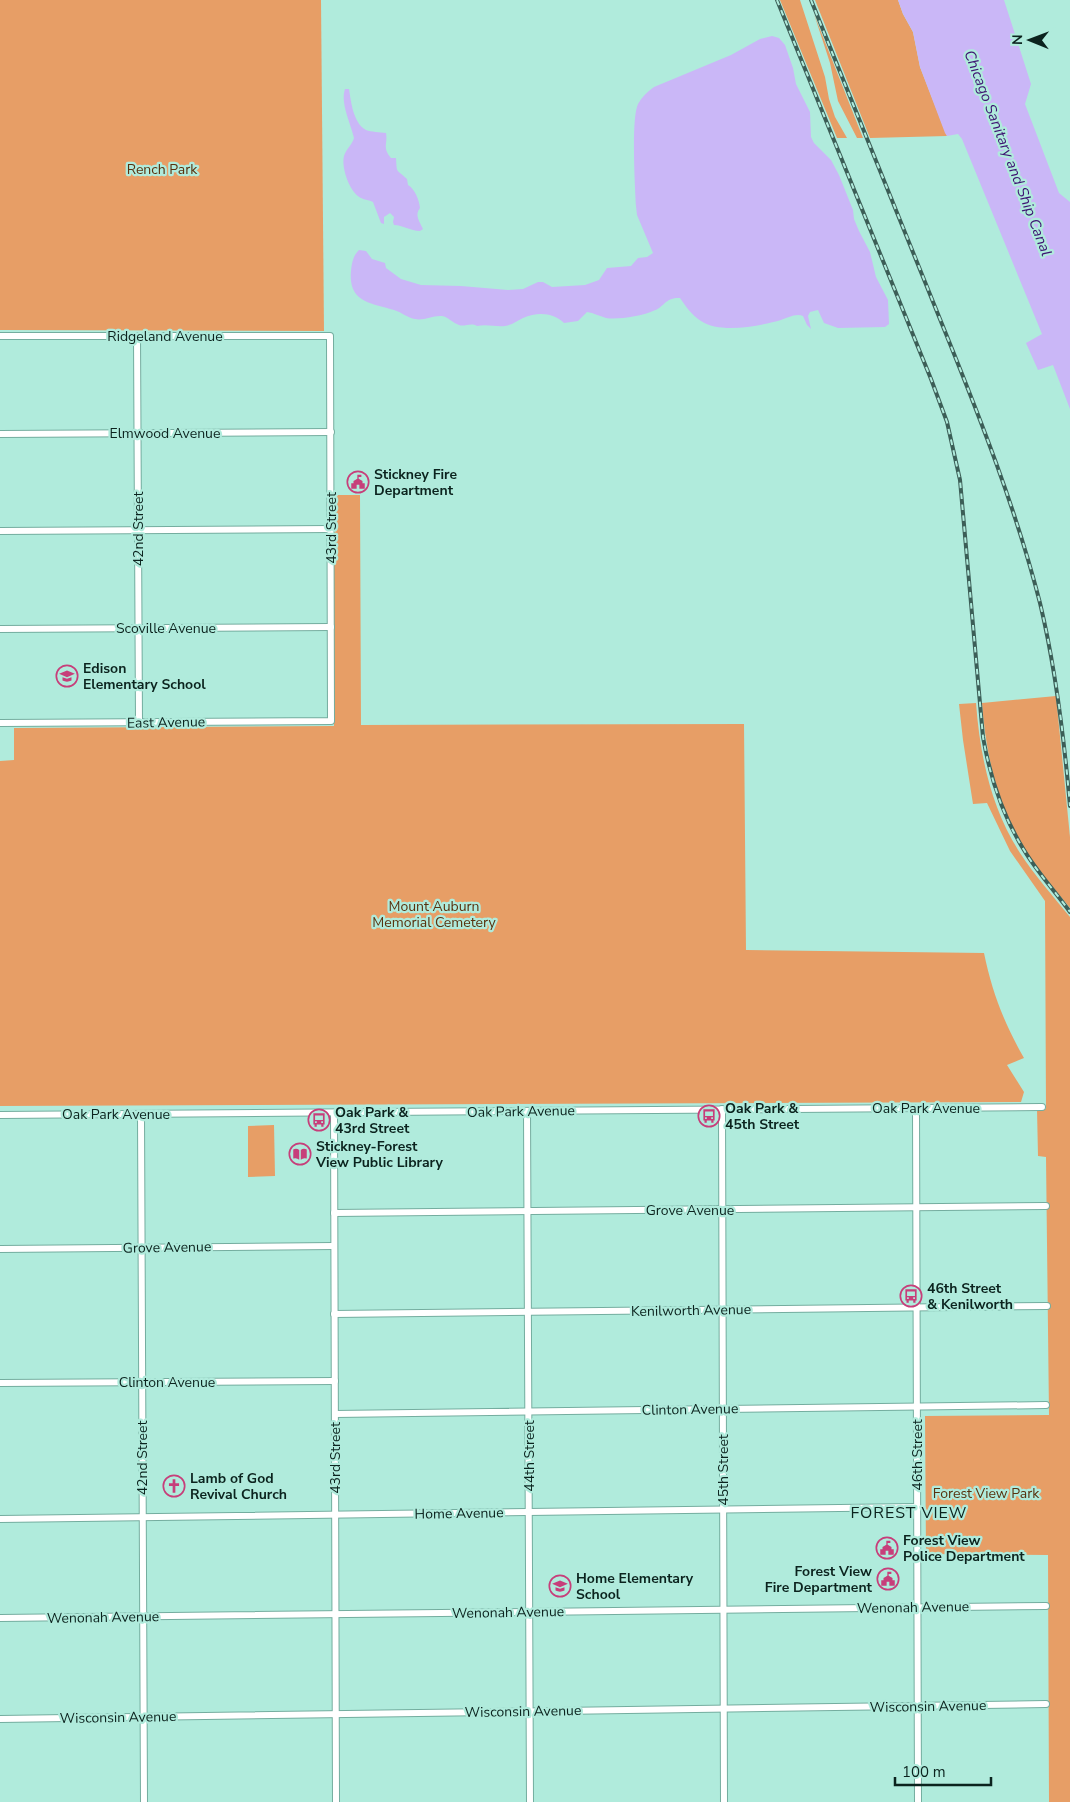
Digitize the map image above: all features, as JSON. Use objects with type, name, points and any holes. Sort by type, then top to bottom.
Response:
[{"type":"street","name":"Ridgeland Avenue","points":[[0,336],[330,336]]},
{"type":"street","name":"42nd Street","points":[[137,336],[139,722]]},
{"type":"street","name":"43rd Street","points":[[330,336],[331,721]]},
{"type":"street","name":"Elmwood Avenue","points":[[0,434],[330,432]]},
{"type":"street","points":[[0,531],[331,529]]},
{"type":"street","name":"Scoville Avenue","points":[[0,630],[331,627]]},
{"type":"street","name":"East Avenue","points":[[0,723],[331,721]]},
{"type":"street","name":"Oak Park Avenue","points":[[0,1116],[1042,1107]]},
{"type":"street","name":"46th Street","points":[[916,1108],[918,1802]]},
{"type":"street","name":"45th Street","points":[[722,1109],[724,1802]]},
{"type":"street","name":"44th Street","points":[[527,1111],[530,1802]]},
{"type":"street","name":"43rd Street","points":[[334,1113],[336,1802]]},
{"type":"street","name":"42nd Street","points":[[140,1114],[144,1802]]},
{"type":"street","name":"Grove Avenue","points":[[334,1213],[1046,1206]]},
{"type":"street","name":"Grove Avenue","points":[[0,1249],[334,1246]]},
{"type":"street","name":"Kenilworth Avenue","points":[[334,1314],[1047,1306]]},
{"type":"street","name":"Clinton Avenue","points":[[0,1383],[335,1381]]},
{"type":"street","name":"Clinton Avenue","points":[[335,1414],[1046,1405]]},
{"type":"street","name":"Home Avenue","points":[[0,1518],[917,1507]]},
{"type":"street","name":"Wenonah Avenue","points":[[0,1618],[1046,1606]]},
{"type":"street","name":"Wisconsin Avenue","points":[[0,1719],[1046,1704]]},
{"type":"green space","name":"Rench Park","points":[[0,0],[321,0],[324,331],[0,330]]},
{"type":"green space","points":[[780,0],[800,0],[825,77],[835,117],[847,138],[837,138]]},
{"type":"green space","points":[[815,0],[898,0],[913,32],[920,67],[947,136],[870,138]]},
{"type":"green space","points":[[814,14],[863,138],[857,138],[838,101],[830,63]]},
{"type":"green space","name":"Mount Auburn Memorial Cemetery","points":[[334,495],[360,495],[361,725],[744,724],[746,950],[984,953],[1000,1007],[1010,1032],[1024,1058],[1007,1065],[1024,1092],[1021,1102],[0,1106],[0,761],[14,760],[14,728],[334,726]]},
{"type":"green space","points":[[1056,696],[1070,837],[1070,908],[1029,856],[1009,820],[990,763],[982,703]]},
{"type":"green space","name":"Forest View Park","points":[[976,703],[984,762],[1001,818],[1020,853],[1070,917],[1070,1802],[1049,1802],[1048,1555],[926,1554],[925,1416],[1049,1415],[1046,1157],[1038,1156],[1037,1109],[1046,1109],[1045,901],[1010,851],[987,803],[973,804],[959,704]]},
{"type":"green space","points":[[274,1125],[275,1176],[248,1177],[248,1126]]},
{"type":"water","name":"Chicago Sanitary and Ship Canal","points":[[898,0],[1004,0],[1031,84],[1025,104],[1059,193],[1070,202],[1070,409],[1053,365],[1038,370],[1026,343],[1042,334],[962,139],[958,134],[947,136],[945,133],[920,67],[913,32]]},
{"type":"water","points":[[772,36],[779,38],[785,45],[796,84],[810,112],[811,137],[814,143],[831,160],[839,175],[853,210],[854,219],[870,252],[876,277],[888,300],[889,324],[885,327],[838,328],[824,323],[818,310],[810,312],[808,316],[811,329],[803,316],[797,315],[740,328],[719,327],[709,325],[698,319],[689,311],[680,298],[671,299],[648,313],[623,318],[606,318],[587,312],[578,321],[564,323],[550,315],[539,314],[528,316],[505,326],[461,325],[442,316],[422,319],[412,318],[363,300],[353,290],[351,268],[354,257],[359,250],[366,251],[372,259],[385,263],[386,268],[401,279],[421,285],[508,290],[523,289],[538,282],[543,282],[552,287],[585,285],[599,280],[607,268],[631,266],[638,258],[647,257],[653,253],[637,215],[636,206],[634,138],[638,104],[654,87],[731,55],[760,39]]},
{"type":"water","points":[[345,89],[349,89],[355,117],[362,127],[368,131],[386,133],[387,151],[391,158],[396,158],[398,171],[407,179],[408,185],[413,189],[418,198],[420,208],[418,216],[423,229],[420,231],[394,225],[394,217],[390,213],[384,217],[384,224],[381,223],[373,202],[362,199],[350,186],[343,161],[354,138],[345,107]]},
{"type":"railway","points":[[777,0],[947,422],[960,480],[983,737],[993,781],[1016,837],[1035,866],[1070,912]]},
{"type":"railway","points":[[811,0],[971,396],[1020,533],[1040,603],[1051,653],[1062,729],[1070,806]]},
{"type":"place","name":"Stickney Fire Department","points":[[358,482]]},
{"type":"place","name":"Edison Elementary School","points":[[67,676]]},
{"type":"place","name":"Oak Park & 45th Street","points":[[709,1116]]},
{"type":"place","name":"Oak Park & 43rd Street","points":[[319,1120]]},
{"type":"place","name":"Stickney-Forest View Public Library","points":[[300,1154]]},
{"type":"place","name":"46th Street & Kenilworth","points":[[911,1296]]},
{"type":"place","name":"Lamb of God Revival Church","points":[[174,1486]]},
{"type":"place","name":"Forest View Police Department","points":[[887,1548]]},
{"type":"place","name":"Forest View Fire Department","points":[[888,1579]]},
{"type":"place","name":"Home Elementary School","points":[[560,1586]]},
{"type":"district","name":"FOREST VIEW","points":[[909,1512]]}]
